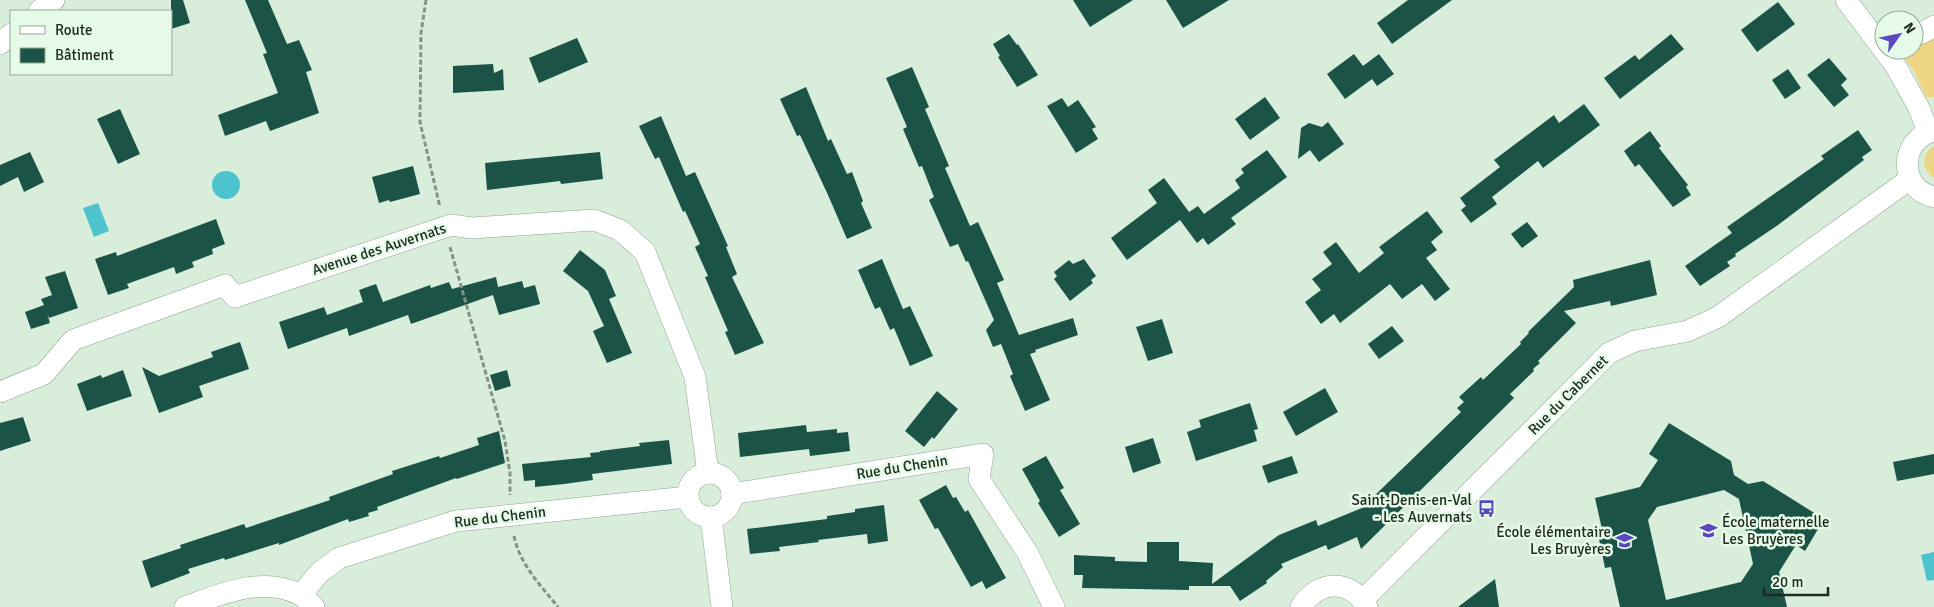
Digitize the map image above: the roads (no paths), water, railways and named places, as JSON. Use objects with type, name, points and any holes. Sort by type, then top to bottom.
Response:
[{"type":"street","points":[[40,10],[54,0]]},
{"type":"street","points":[[1846,0],[1874,28]]},
{"type":"street","points":[[0,44],[10,35]]},
{"type":"street","points":[[1892,60],[1931,132],[1918,138],[1911,146],[1907,162],[1910,179],[1922,192],[1934,197]]},
{"type":"street","name":"Rue du Cabernet","points":[[1300,607],[1317,590],[1329,586],[1342,587],[1353,591],[1365,603],[1609,354],[1635,341],[1688,331],[1718,317],[1910,179]]},
{"type":"street","name":"Avenue des Auvernats","points":[[0,392],[44,374],[73,340],[225,285],[235,297],[451,225],[472,228],[594,220],[620,230],[644,252],[695,377],[708,472]]},
{"type":"street","name":"Rue du Chenin","points":[[732,494],[983,454],[979,479],[1027,552],[1054,607]]},
{"type":"street","points":[[708,472],[722,476],[727,481],[732,494],[728,507],[711,517],[697,512],[692,507],[688,497],[690,485],[694,479],[708,472]]},
{"type":"street","name":"Rue du Chenin","points":[[307,601],[318,573],[339,558],[456,521],[688,497]]},
{"type":"street","points":[[711,517],[722,607]]},
{"type":"street","points":[[185,607],[223,594],[260,586],[280,588],[307,601]]},
{"type":"water","points":[[226,171],[236,175],[240,185],[236,195],[226,199],[216,195],[212,185],[216,175]]},
{"type":"water","points":[[98,203],[109,231],[94,237],[83,208]]},
{"type":"water","points":[[1934,552],[1934,580],[1927,581],[1921,555]]},
{"type":"place","name":"Saint-Denis-en-Val - Les Auvernats","points":[[1486,509]]},
{"type":"place","name":"École maternelle Les Bruyères","points":[[1708,531]]},
{"type":"place","name":"École élémentaire Les Bruyères","points":[[1625,541]]}]
